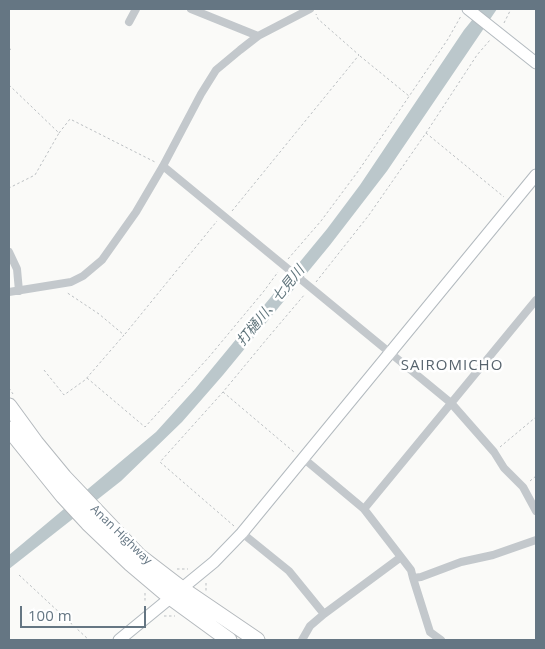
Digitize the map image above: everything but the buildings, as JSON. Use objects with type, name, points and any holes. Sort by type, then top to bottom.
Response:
[{"type":"highway","name":"Anan Highway","points":[[9,406],[69,492]]},
{"type":"highway","name":"Anan Highway","points":[[9,429],[93,518],[140,556],[176,593],[229,640]]},
{"type":"highway","name":"Anan Highway","points":[[176,593],[257,640]]},
{"type":"street","points":[[129,22],[136,9]]},
{"type":"street","points":[[191,9],[258,36]]},
{"type":"street","points":[[9,292],[71,282],[83,276],[102,260],[136,212],[216,70],[258,36],[310,9]]},
{"type":"street","points":[[466,10],[536,63]]},
{"type":"street","points":[[163,166],[451,403],[494,452],[504,468],[523,486],[536,511]]},
{"type":"street","points":[[119,640],[214,562],[242,533],[536,175]]},
{"type":"street","points":[[9,252],[17,270],[19,291]]},
{"type":"street","points":[[364,509],[536,300]]},
{"type":"street","points":[[303,458],[364,509],[411,570],[430,632],[441,640]]},
{"type":"street","points":[[242,533],[289,571],[324,614]]},
{"type":"street","points":[[413,578],[421,577],[461,562],[493,555],[536,540]]},
{"type":"street","points":[[302,640],[310,626],[324,614],[401,557]]},
{"type":"path","points":[[315,9],[318,19],[410,96]]},
{"type":"path","points":[[242,533],[160,462],[223,392],[369,214],[426,133],[477,55],[496,31],[501,28],[511,9]]},
{"type":"path","points":[[87,378],[145,427],[209,357],[321,220],[359,170],[466,10]]},
{"type":"path","points":[[44,370],[64,395],[87,378],[360,55]]},
{"type":"path","points":[[9,85],[59,133]]},
{"type":"path","points":[[9,188],[35,175],[59,133],[70,119],[163,166]]},
{"type":"path","points":[[426,133],[512,204]]},
{"type":"path","points":[[59,284],[61,289],[99,314],[124,335]]},
{"type":"path","points":[[223,392],[303,458]]},
{"type":"path","points":[[494,452],[536,417]]},
{"type":"path","points":[[523,486],[536,476]]},
{"type":"path","points":[[172,568],[188,569]]},
{"type":"path","points":[[19,575],[89,640]]},
{"type":"path","points":[[164,616],[181,618]]},
{"type":"water","name":"打樋川、七見川","points":[[481,9],[497,9],[387,171],[330,245],[223,375],[182,422],[121,481],[9,569],[9,555],[156,432],[195,389],[327,229],[360,185],[464,30]]},
{"type":"district","name":"SAIROMICHO","points":[[452,366]]}]
